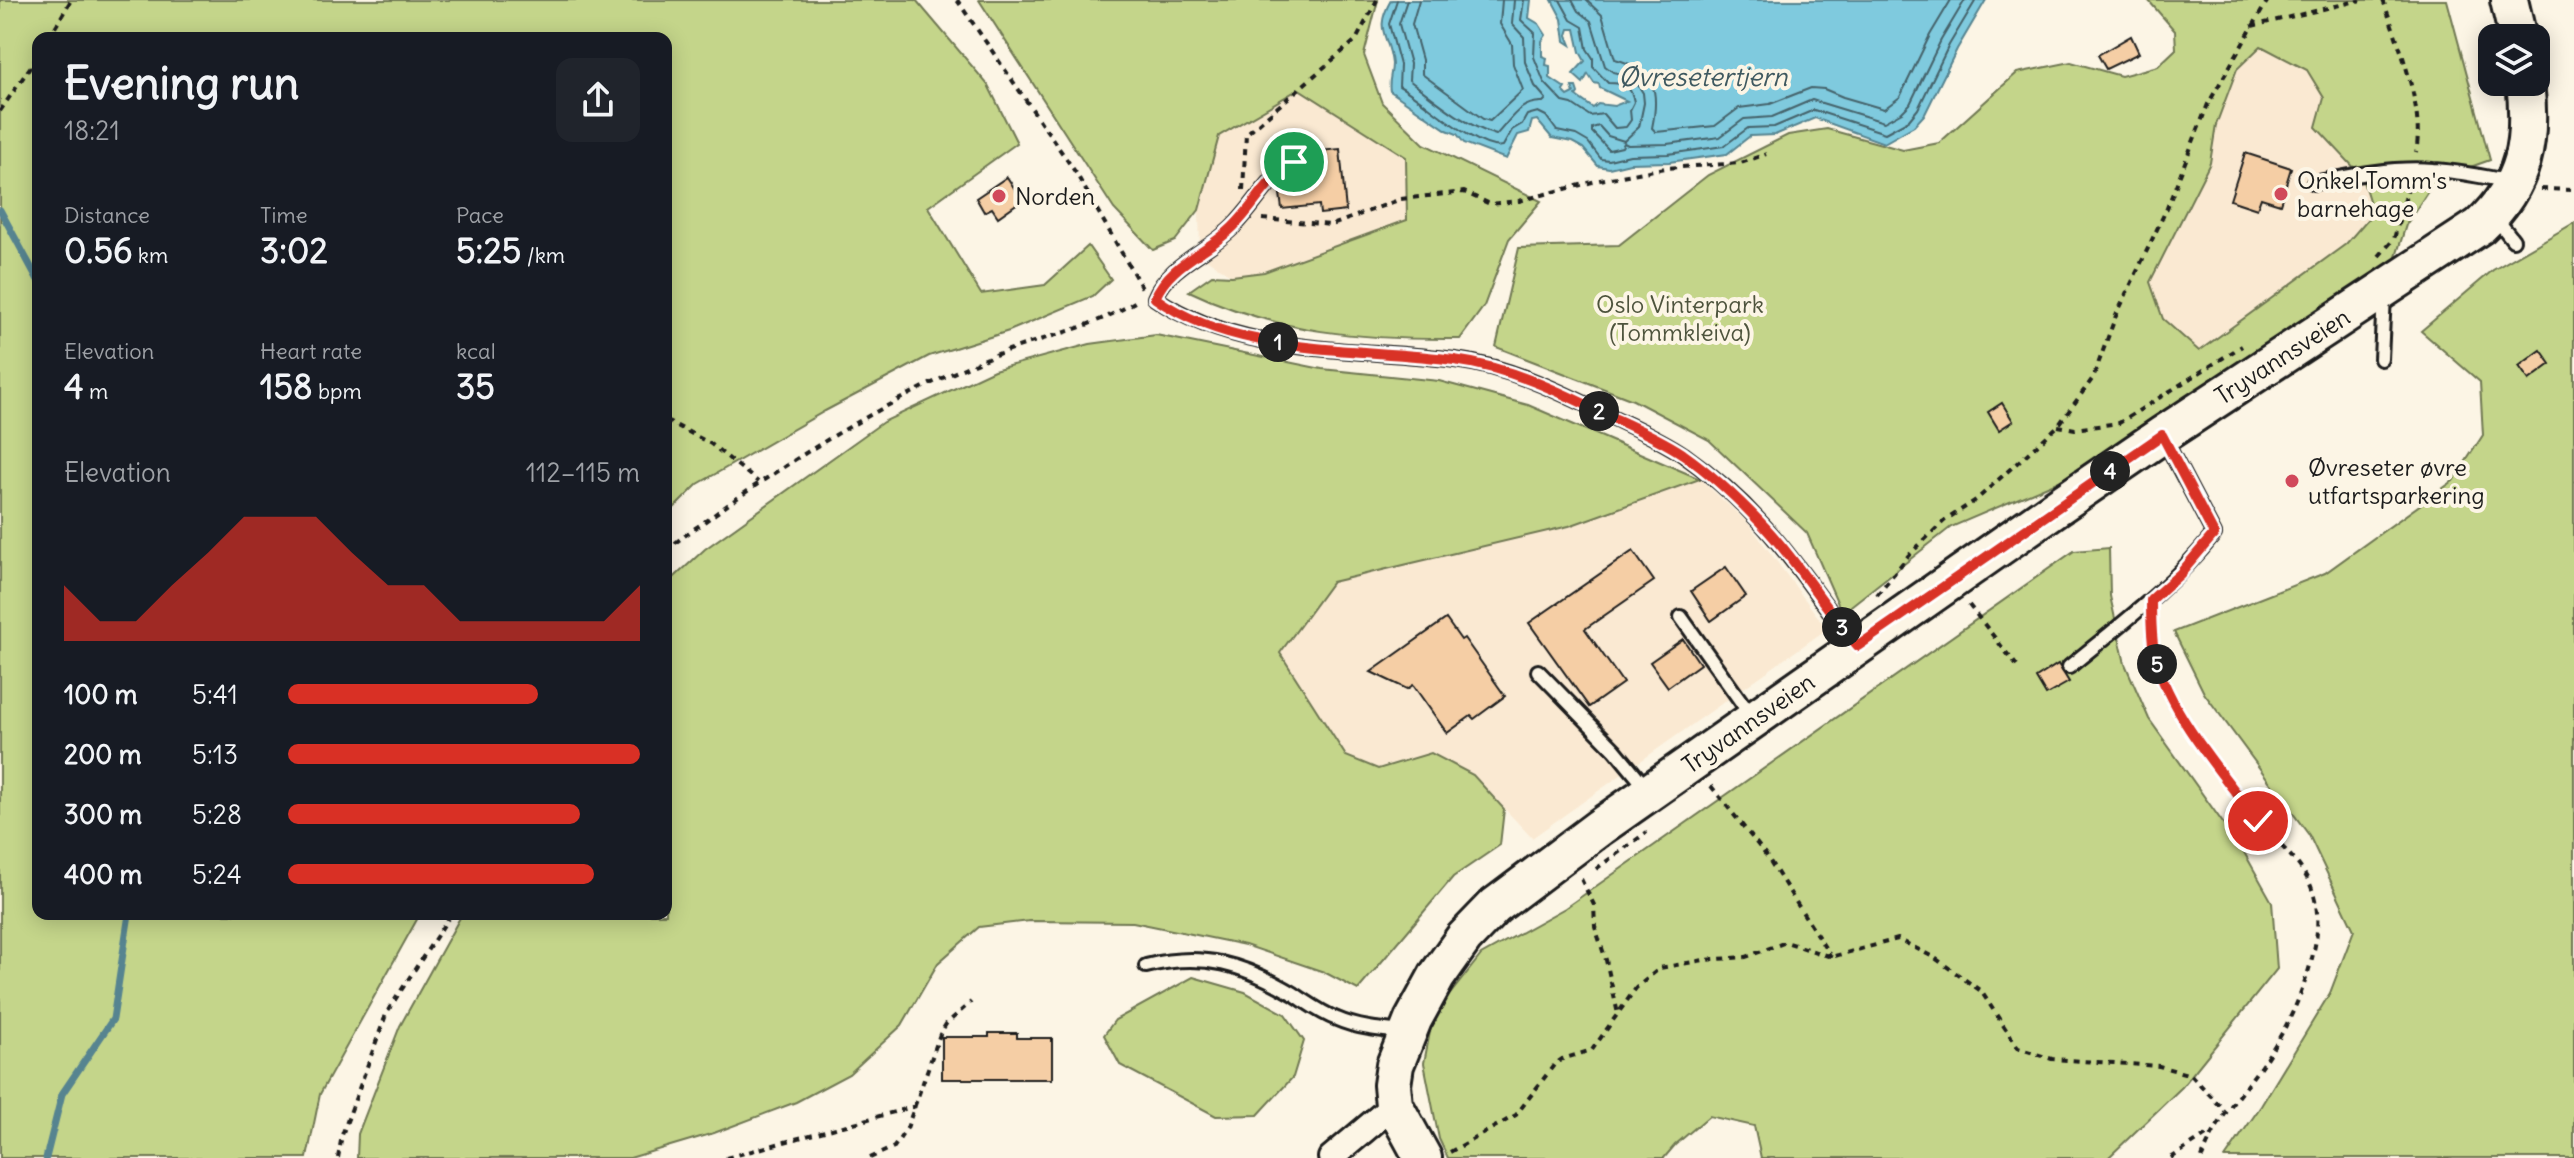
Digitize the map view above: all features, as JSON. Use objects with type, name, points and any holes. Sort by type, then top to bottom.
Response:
[{"type":"street","points":[[2509,0],[2515,24]]},
{"type":"street","points":[[2515,184],[2525,151],[2525,96]]},
{"type":"street","name":"Tryvannsveien","points":[[1394,1105],[1392,1085],[1395,1065],[1407,1033],[1437,976],[1478,922],[1521,885],[1858,646],[2155,420],[2380,273],[2466,237],[2503,227],[2515,184]]},
{"type":"street","points":[[1331,1158],[1394,1105],[1423,1158]]},
{"type":"lane","points":[[1294,162],[1274,175],[1242,218],[1211,245],[1172,272],[1151,296],[1183,317],[1225,333],[1302,345],[1455,360],[1498,369],[1572,398],[1645,433],[1703,469],[1760,521],[1858,646]]},
{"type":"lane","points":[[2314,183],[2413,170],[2449,171],[2515,184]]},
{"type":"lane","points":[[2380,273],[2381,359]]},
{"type":"lane","points":[[2069,667],[2180,574],[2214,534],[2155,420]]},
{"type":"lane","points":[[1681,617],[1753,720]]},
{"type":"lane","points":[[1538,671],[1615,750],[1650,792]]},
{"type":"lane","points":[[1146,966],[1172,959],[1221,963],[1260,976],[1347,1023],[1407,1033]]},
{"type":"path","points":[[52,32],[71,0]]},
{"type":"path","points":[[672,546],[758,482],[883,409],[1011,348],[1110,318],[1151,296],[1076,173],[957,0]]},
{"type":"path","points":[[1377,0],[1356,40],[1246,134],[1242,218],[1332,225],[1401,199],[1464,192],[1490,204],[1519,201],[1600,180],[1665,168],[1741,163],[1766,154]]},
{"type":"path","points":[[1879,594],[1908,556],[1944,521],[1976,500],[2058,426],[2093,378],[2115,318],[2167,208],[2208,104],[2268,0]]},
{"type":"path","points":[[2252,26],[2361,0]]},
{"type":"path","points":[[2380,273],[2394,239],[2419,138],[2413,98],[2383,0]]},
{"type":"path","points":[[0,111],[32,65]]},
{"type":"path","points":[[2058,426],[2075,429],[2155,420]]},
{"type":"path","points":[[672,423],[711,444],[758,482]]},
{"type":"path","points":[[2151,600],[2155,656],[2168,689],[2206,754],[2309,881],[2317,909],[2315,947],[2297,1002],[2273,1048],[2225,1111],[2202,1158]]},
{"type":"path","points":[[1969,605],[2017,666]]},
{"type":"path","points":[[1711,786],[1766,855],[1831,957]]},
{"type":"path","points":[[1581,879],[1594,905],[1595,927],[1618,1016]]},
{"type":"path","points":[[338,1158],[342,1135],[387,1012],[447,920]]},
{"type":"path","points":[[1441,1158],[1469,1139],[1495,1129],[1516,1115],[1562,1059],[1592,1050],[1636,988],[1660,968],[1746,957],[1786,942],[1831,957],[1898,939],[1935,958],[1981,991],[2018,1048],[2052,1059],[2159,1066],[2191,1075],[2225,1111]]},
{"type":"path","points":[[870,1158],[894,1147],[907,1128],[940,1034],[946,1024],[971,1002]]},
{"type":"path","points":[[726,1158],[916,1106]]},
{"type":"path","points":[[2171,1158],[2213,1131]]},
{"type":"shaded area","name":"Onkel Tomm's barnehage","points":[[2261,46],[2307,70],[2361,175],[2373,213],[2346,244],[2199,351],[2163,319],[2150,282],[2210,163],[2216,125],[2237,69]]},
{"type":"shaded area","points":[[1299,88],[1406,157],[1407,220],[1264,272],[1232,276],[1200,255],[1199,210],[1219,136]]},
{"type":"shaded area","points":[[1700,479],[1748,523],[1827,629],[1532,838],[1474,776],[1431,753],[1378,769],[1346,756],[1280,653],[1332,582],[1569,526]]},
{"type":"green space","points":[[0,0],[916,0],[988,85],[1017,143],[928,207],[981,294],[1045,285],[1088,246],[1111,279],[1093,296],[1009,331],[929,356],[698,484],[672,510],[672,32],[32,32],[32,920],[417,920],[320,1094],[307,1158],[0,1158]]},
{"type":"green space","points":[[979,0],[1378,0],[1364,55],[1382,103],[1424,144],[1541,201],[1509,239],[1484,306],[1460,339],[1389,338],[1321,331],[1288,325],[1222,305],[1189,291],[1212,275],[1264,272],[1407,220],[1406,157],[1299,89],[1219,136],[1199,210],[1175,241],[1153,250],[1114,209]]},
{"type":"green space","name":"Oslo Vinterpark (Tommkleiva)","points":[[2148,0],[2447,0],[2490,160],[2436,179],[2406,225],[2394,263],[2064,479],[1951,527],[1842,613],[1807,533],[1709,440],[1633,400],[1496,347],[1519,248],[1619,245],[1708,175],[1788,135],[1827,129],[1903,150],[1939,143],[2017,73],[2071,62],[2121,76],[2158,66],[2176,49],[2175,31]],"holes":[[[2261,46],[2307,70],[2324,98],[2316,127],[2361,175],[2373,213],[2346,244],[2199,351],[2163,319],[2150,282],[2210,163],[2216,125],[2237,69]]]},
{"type":"green space","points":[[2574,223],[2574,1158],[2225,1158],[2261,1106],[2330,993],[2354,930],[2309,835],[2204,693],[2174,632],[2325,573],[2453,481],[2483,435],[2480,382],[2421,331],[2493,270]]},
{"type":"green space","points":[[1156,335],[1322,369],[1439,381],[1528,405],[1700,479],[1569,526],[1332,582],[1280,653],[1346,756],[1378,769],[1431,753],[1473,775],[1504,809],[1500,845],[1453,877],[1358,990],[1324,972],[1245,945],[1133,922],[1030,921],[979,927],[938,963],[902,1025],[849,1074],[796,1102],[714,1133],[630,1158],[357,1158],[358,1134],[400,1026],[459,920],[672,920],[672,579],[705,549],[883,422],[994,370],[1090,344]]},
{"type":"green space","points":[[2109,548],[2110,596],[2125,664],[2149,719],[2245,854],[2272,902],[2277,969],[2182,1087],[2108,1158],[1761,1158],[1754,1126],[1709,1116],[1664,1158],[1448,1158],[1439,1139],[1424,1063],[1433,1016],[1481,955],[1565,908],[2074,551]]},
{"type":"green space","points":[[1193,977],[1245,992],[1285,1014],[1304,1041],[1293,1077],[1258,1115],[1216,1116],[1120,1065],[1104,1035],[1115,1020]]},
{"type":"water","name":"Øvresetertjern","points":[[1391,0],[1531,0],[1529,18],[1539,24],[1546,35],[1542,41],[1542,56],[1547,58],[1546,65],[1550,66],[1550,78],[1565,88],[1563,91],[1568,96],[1574,93],[1572,87],[1576,87],[1576,96],[1593,108],[1598,104],[1614,106],[1627,101],[1600,88],[1588,74],[1583,83],[1573,74],[1585,61],[1575,29],[1569,29],[1567,35],[1571,45],[1565,41],[1562,19],[1552,0],[1986,0],[1957,49],[1925,114],[1914,126],[1884,143],[1815,118],[1775,135],[1750,136],[1727,154],[1669,162],[1630,163],[1609,168],[1598,166],[1583,148],[1572,142],[1552,138],[1537,120],[1532,121],[1529,132],[1518,135],[1506,159],[1464,143],[1457,134],[1390,91],[1392,64],[1383,19]]},
{"type":"building","points":[[2131,36],[2139,53],[2106,69],[2098,55]]},
{"type":"building","points":[[1340,149],[1346,211],[1320,214],[1319,205],[1282,209],[1279,186],[1286,180],[1299,178],[1303,162],[1297,153]]},
{"type":"building","points":[[2245,153],[2291,168],[2280,204],[2261,198],[2257,209],[2230,200]]},
{"type":"building","name":"Norden","points":[[1007,177],[1022,200],[998,217],[992,208],[984,212],[976,198]]},
{"type":"building","points":[[2541,350],[2551,364],[2529,380],[2519,366]]},
{"type":"building","points":[[2002,403],[2013,421],[1999,430],[1988,412]]},
{"type":"building","points":[[1633,551],[1654,581],[1585,629],[1623,683],[1589,707],[1529,623]]},
{"type":"building","points":[[1726,567],[1746,596],[1711,621],[1691,591]]},
{"type":"building","points":[[1446,619],[1461,640],[1464,638],[1505,696],[1474,719],[1471,716],[1447,733],[1413,685],[1407,689],[1371,672]]},
{"type":"building","points":[[1683,639],[1700,664],[1668,687],[1650,662]]},
{"type":"building","points":[[2058,664],[2069,682],[2046,695],[2036,678]]},
{"type":"building","points":[[989,1033],[1017,1033],[1017,1038],[1052,1038],[1052,1079],[942,1079],[942,1037],[989,1037]]},
{"type":"waterway","points":[[0,210],[32,269]]},
{"type":"waterway","points":[[46,1158],[62,1094],[113,1019],[128,920]]},
{"type":"place","name":"Onkel Tomm's barnehage","points":[[2281,194]]},
{"type":"place","name":"Norden","points":[[999,196]]},
{"type":"place","name":"Øvreseter øvre utfartsparkering","points":[[2292,481]]},
{"type":"route","points":[[1294,162],[1274,175],[1232,228],[1172,272],[1159,287],[1155,298],[1183,317],[1225,333],[1302,345],[1481,364],[1572,398],[1645,433],[1703,469],[1760,521],[1858,646],[2162,435],[2214,534],[2180,574],[2151,600],[2155,656],[2160,674],[2206,754],[2258,821]]}]
